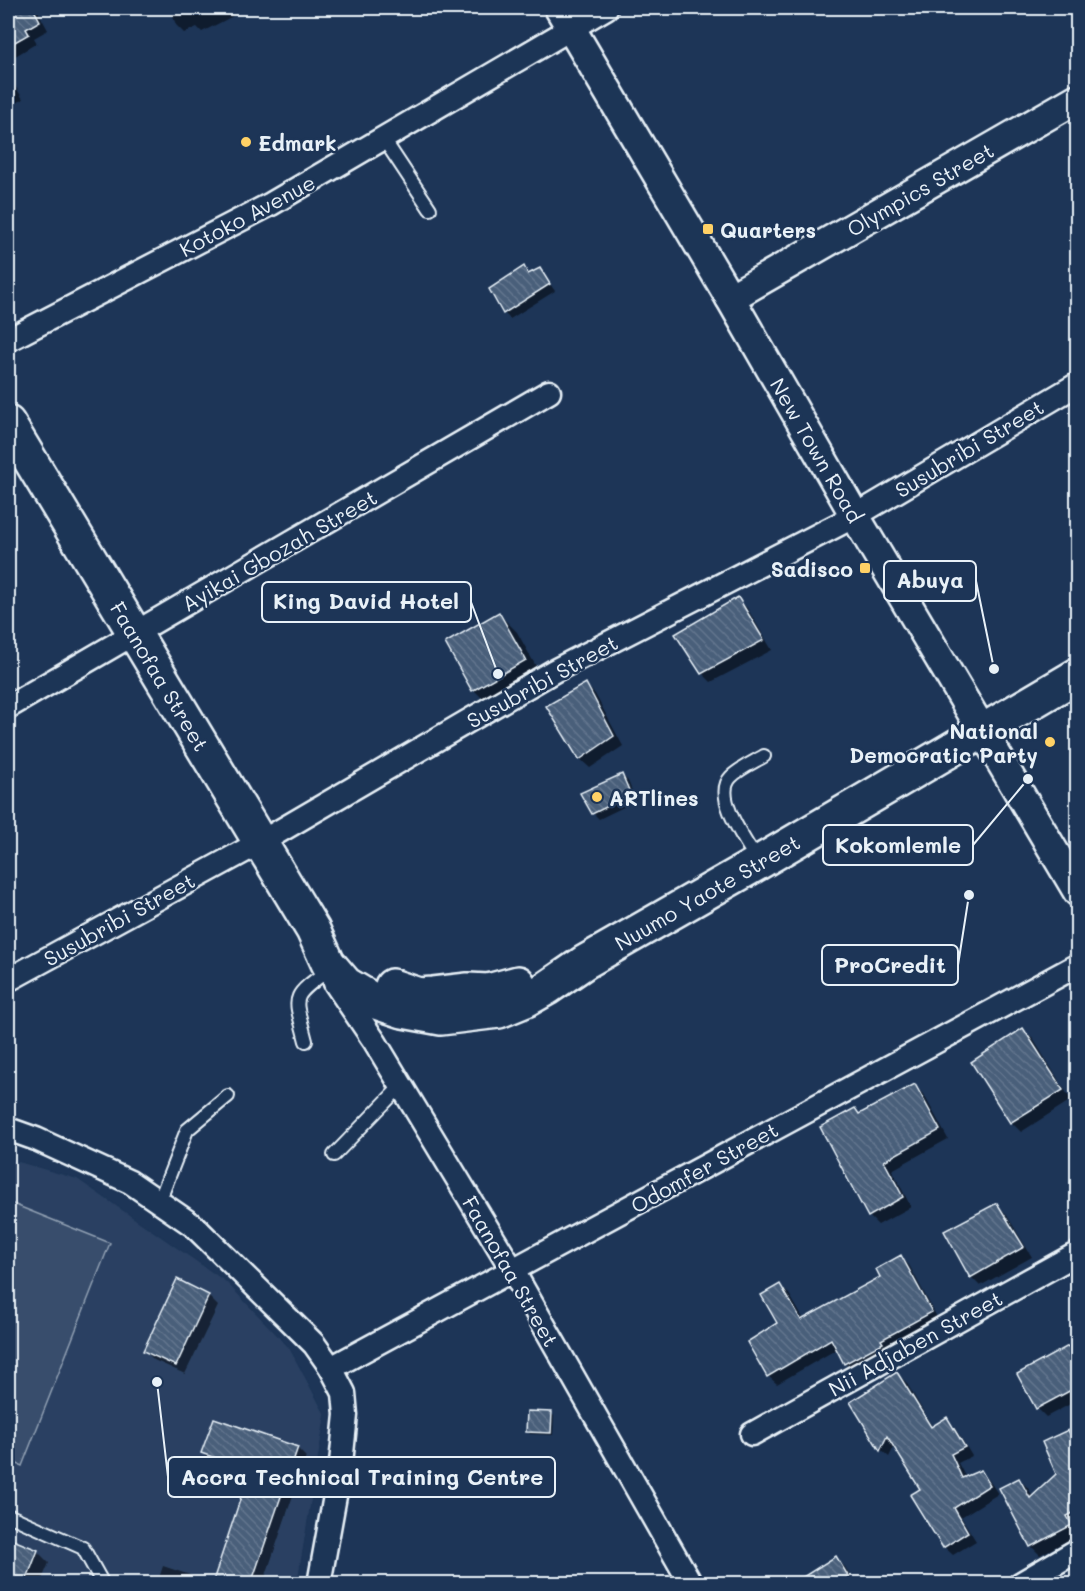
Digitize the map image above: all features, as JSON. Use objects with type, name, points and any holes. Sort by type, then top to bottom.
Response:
[{"type":"main road","name":"Faanofaa Street","points":[[8,423],[313,930]]},
{"type":"main road","name":"Nuumo Yaote Street","points":[[313,930],[328,967],[362,995],[403,1011],[441,1018],[499,1011],[547,988],[585,962],[1077,675]]},
{"type":"main road","name":"Nuumo Yaote Street","points":[[313,930],[356,967],[402,991],[419,994],[468,990],[488,991],[585,962]]},
{"type":"street","name":"Kotoko Avenue","points":[[8,340],[271,204],[383,138],[564,17],[606,8]]},
{"type":"street","name":"New Town Road","points":[[564,17],[1077,892]]},
{"type":"street","name":"Olympics Street","points":[[730,297],[1077,98]]},
{"type":"street","name":"Susubribi Street","points":[[8,980],[261,842],[554,671],[855,516],[1077,384]]},
{"type":"street","name":"Ayikai Gbozah Street","points":[[8,707],[549,392]]},
{"type":"street","name":"Odomfer Street","points":[[330,1368],[1077,964]]},
{"type":"street","name":"Faanofaa Street","points":[[328,967],[513,1271],[691,1584]]},
{"type":"street","points":[[8,1129],[36,1139],[130,1182],[194,1226],[314,1344],[344,1393],[346,1415],[341,1463],[319,1584]]},
{"type":"street","name":"Nii Adjaben Street","points":[[752,1434],[1077,1253]]},
{"type":"street","points":[[1020,1584],[1077,1550]]},
{"type":"lane","points":[[383,138],[430,209]]},
{"type":"lane","points":[[758,863],[726,805],[725,792],[732,776],[764,756]]},
{"type":"lane","points":[[306,1041],[296,1003],[298,996],[328,967]]},
{"type":"lane","points":[[334,1155],[401,1086]]},
{"type":"lane","points":[[159,1202],[188,1130],[228,1096]]},
{"type":"lane","points":[[8,1515],[83,1548],[103,1584]]},
{"type":"shaded area","points":[[8,1159],[77,1179],[226,1282],[289,1348],[325,1415],[297,1583],[8,1583]]},
{"type":"shaded area","points":[[8,1202],[110,1243],[22,1466],[8,1460]]},
{"type":"building","points":[[8,8],[33,8],[40,21],[26,29],[29,34],[8,46]]},
{"type":"building","points":[[524,266],[528,274],[540,268],[550,284],[503,314],[489,289]]},
{"type":"building","points":[[738,597],[764,640],[701,674],[675,634]]},
{"type":"building","points":[[499,612],[526,660],[472,691],[445,643]]},
{"type":"building","points":[[586,683],[614,736],[579,760],[546,706]]},
{"type":"building","points":[[622,774],[631,795],[592,814],[580,793]]},
{"type":"building","points":[[1023,1028],[1063,1090],[1010,1123],[971,1062]]},
{"type":"building","points":[[915,1084],[940,1130],[884,1161],[903,1197],[868,1217],[820,1127],[855,1108],[859,1114]]},
{"type":"building","points":[[997,1203],[1024,1247],[970,1278],[944,1231]]},
{"type":"building","points":[[901,1255],[932,1312],[881,1340],[883,1343],[844,1364],[831,1339],[767,1377],[747,1342],[777,1323],[761,1295],[780,1284],[801,1320],[880,1277],[876,1269]]},
{"type":"building","points":[[177,1279],[209,1295],[176,1366],[143,1351]]},
{"type":"building","points":[[1070,1345],[1077,1359],[1077,1387],[1036,1409],[1017,1374]]},
{"type":"building","points":[[897,1372],[931,1427],[947,1417],[965,1447],[951,1454],[962,1478],[981,1470],[990,1485],[954,1508],[968,1532],[943,1548],[910,1495],[920,1489],[887,1436],[880,1451],[850,1402]]},
{"type":"building","points":[[527,1411],[552,1412],[551,1433],[526,1432]]},
{"type":"building","points":[[214,1418],[298,1447],[251,1584],[212,1584],[250,1470],[201,1453]]},
{"type":"building","points":[[1068,1430],[1071,1436],[1077,1433],[1077,1511],[1067,1516],[1072,1525],[1030,1547],[999,1488],[1019,1478],[1030,1498],[1056,1474],[1042,1442]]},
{"type":"building","points":[[8,1538],[38,1550],[25,1584],[8,1584]]},
{"type":"building","points":[[836,1556],[853,1584],[792,1584]]},
{"type":"place","name":"Edmark","points":[[246,142]]},
{"type":"place","name":"Quarters","points":[[708,229]]},
{"type":"place","name":"Sadisco","points":[[865,568]]},
{"type":"place","name":"Abuya","points":[[994,669]]},
{"type":"place","name":"King David Hotel","points":[[498,674]]},
{"type":"place","name":"National Democratic Party","points":[[1050,742]]},
{"type":"place","name":"Kokomlemle","points":[[1028,779]]},
{"type":"place","name":"ARTlines","points":[[597,797]]},
{"type":"place","name":"ProCredit","points":[[969,895]]},
{"type":"place","name":"Accra Technical Training Centre","points":[[157,1382]]}]
